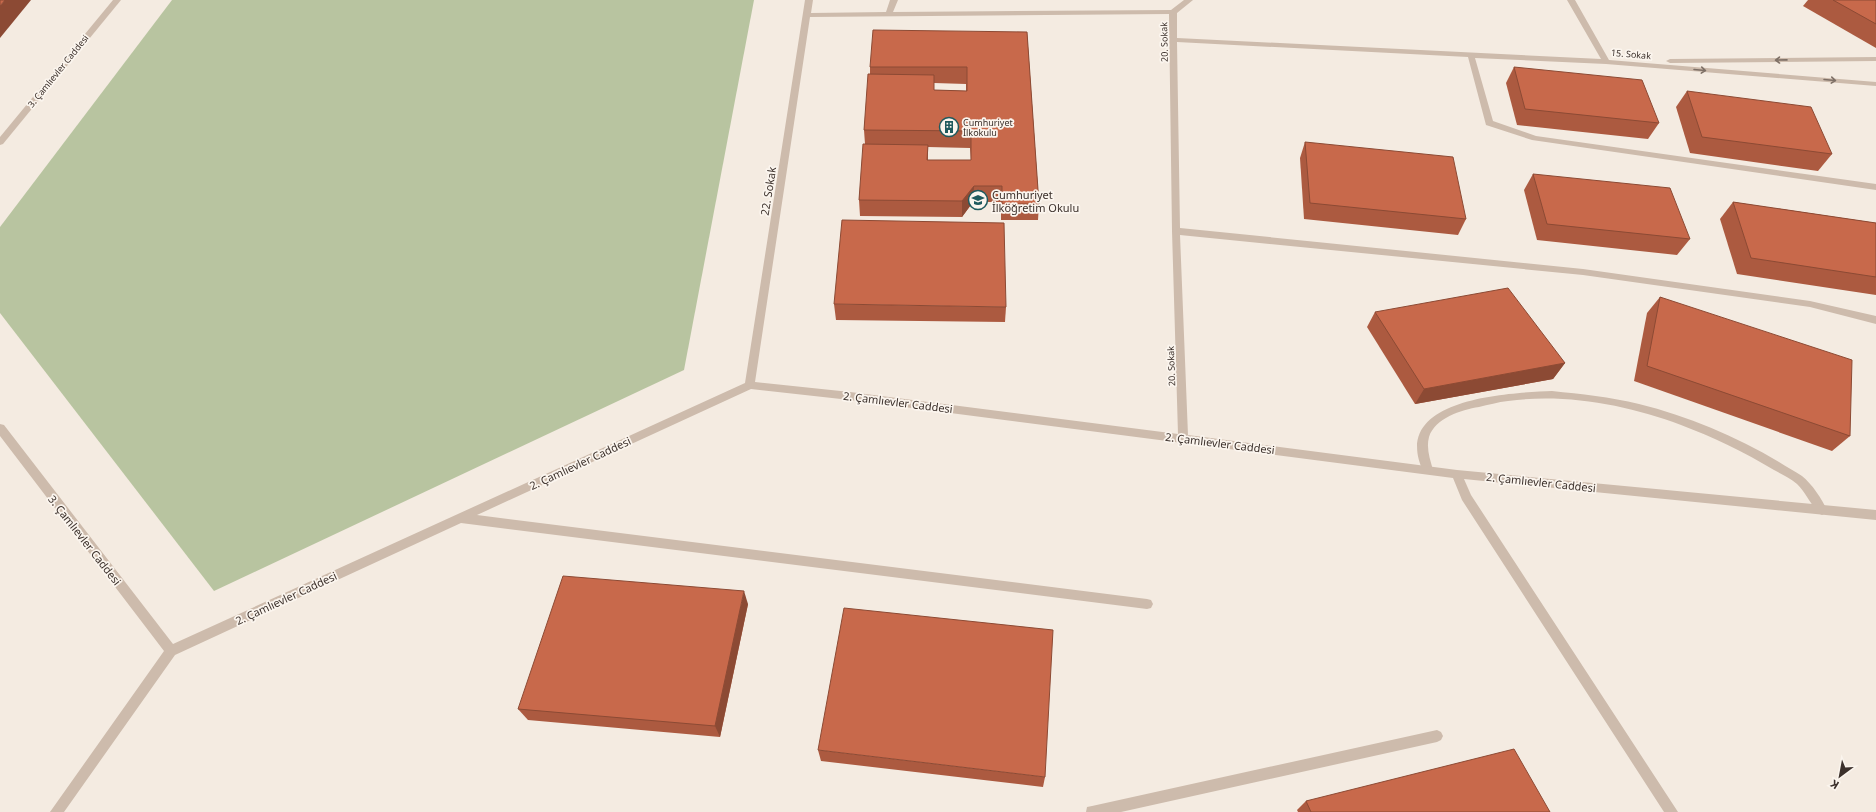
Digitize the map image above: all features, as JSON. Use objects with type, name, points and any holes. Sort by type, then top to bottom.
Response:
[{"type":"street","name":"3. Çamlıevler Caddesi","points":[[0,142],[116,0]]},
{"type":"street","name":"22. Sokak","points":[[750,386],[809,0]]},
{"type":"street","points":[[888,15],[894,0]]},
{"type":"street","points":[[1173,12],[1190,0]]},
{"type":"street","points":[[1571,0],[1606,62]]},
{"type":"street","name":"20. Sokak","points":[[806,15],[1173,12],[1176,231],[1183,439]]},
{"type":"street","points":[[1174,40],[1606,62]]},
{"type":"street","points":[[1471,55],[1489,123],[1528,136],[1876,187]]},
{"type":"street","name":"15. Sokak","points":[[1606,62],[1876,59]]},
{"type":"street","name":"15. Sokak","points":[[1606,62],[1876,84]]},
{"type":"street","points":[[1176,231],[1583,272],[1810,304],[1876,320]]},
{"type":"street","name":"2. Çamlıevler Caddesi","points":[[56,812],[171,651],[750,386],[850,396],[1457,474],[1876,515]]},
{"type":"street","points":[[1428,470],[1423,448],[1424,439],[1435,420],[1446,412],[1482,401],[1507,397],[1563,396],[1595,400],[1660,414],[1723,438],[1800,480],[1822,510]]},
{"type":"street","name":"3. Çamlıevler Caddesi","points":[[0,428],[171,651]]},
{"type":"street","points":[[1457,474],[1466,496],[1672,812]]},
{"type":"street","points":[[461,518],[1147,604]]},
{"type":"street","points":[[1092,812],[1436,736]]},
{"type":"green space","points":[[172,0],[754,0],[684,370],[214,591],[0,313],[0,227]]},
{"type":"building","points":[[0,0],[5,0],[0,6]]},
{"type":"building","points":[[1833,0],[1876,0],[1876,24]]},
{"type":"building","name":"Cumhuriyet İlkokulu","points":[[873,30],[1027,32],[1039,204],[1002,204],[1002,186],[974,186],[962,201],[859,200],[863,144],[928,145],[927,160],[971,160],[971,131],[864,130],[868,74],[934,75],[934,90],[967,91],[967,67],[870,67]]},
{"type":"building","points":[[1514,67],[1642,80],[1659,123],[1525,109]]},
{"type":"building","points":[[1687,91],[1811,107],[1832,154],[1702,137]]},
{"type":"building","points":[[1305,142],[1453,157],[1466,219],[1310,203]]},
{"type":"building","points":[[1533,174],[1670,188],[1690,239],[1547,224]]},
{"type":"building","points":[[1733,202],[1876,223],[1876,277],[1751,258]]},
{"type":"building","points":[[842,220],[1004,223],[1006,307],[834,304]]},
{"type":"building","points":[[1508,288],[1565,363],[1424,389],[1375,312]]},
{"type":"building","points":[[1660,297],[1852,360],[1850,436],[1647,366]]},
{"type":"building","points":[[563,576],[744,591],[715,726],[518,709]]},
{"type":"building","points":[[844,608],[1053,630],[1045,777],[818,750]]},
{"type":"building","points":[[1514,749],[1550,812],[1311,812],[1306,801]]},
{"type":"place","name":"Cumhuriyet İlkokulu","points":[[949,127]]},
{"type":"place","name":"Cumhuriyet İlköğretim Okulu","points":[[978,200]]}]
